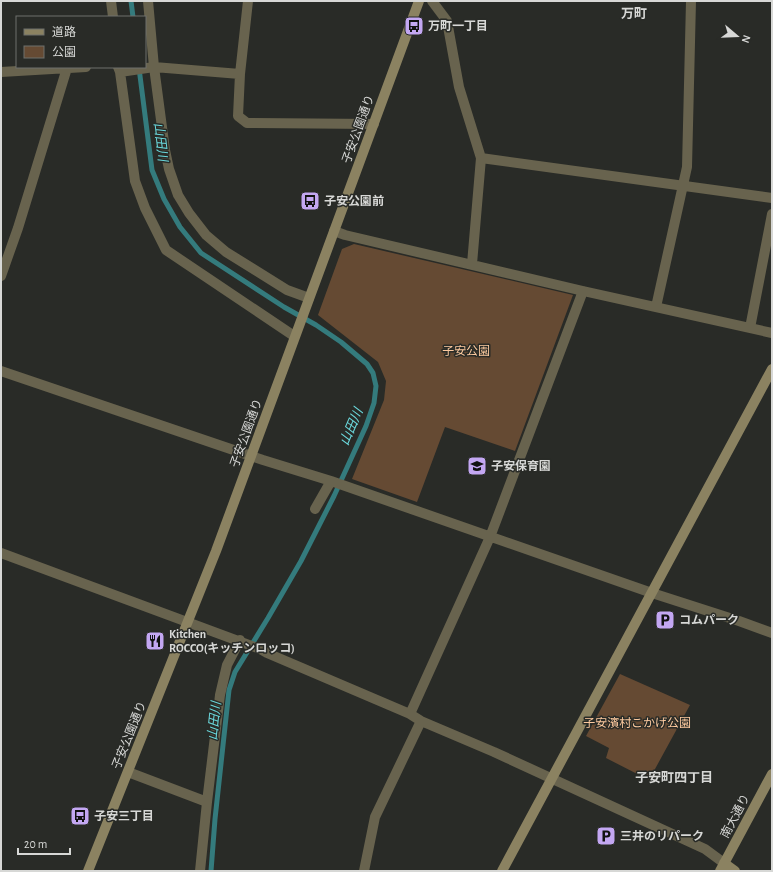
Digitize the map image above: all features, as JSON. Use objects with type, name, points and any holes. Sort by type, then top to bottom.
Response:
[{"type":"street","points":[[111,1],[113,16]]},
{"type":"street","points":[[148,1],[152,68],[169,169],[178,195],[189,213],[206,235],[226,252],[287,290],[309,298]]},
{"type":"street","points":[[248,1],[240,74],[238,116],[247,123],[374,124]]},
{"type":"street","name":"子安公園通り","points":[[88,871],[189,622],[252,456],[296,332],[419,1]]},
{"type":"street","points":[[432,1],[447,21],[459,87],[481,158],[472,264]]},
{"type":"street","points":[[656,307],[687,167],[691,1]]},
{"type":"street","points":[[1,72],[68,68],[18,228],[1,276]]},
{"type":"street","points":[[240,74],[152,68],[121,70],[135,181],[166,250],[296,332]]},
{"type":"street","points":[[481,158],[772,198]]},
{"type":"street","points":[[750,328],[772,214]]},
{"type":"street","points":[[334,231],[345,235],[583,291],[772,333]]},
{"type":"street","points":[[410,714],[490,537],[583,291]]},
{"type":"street","points":[[502,871],[772,369]]},
{"type":"street","points":[[1,371],[252,456],[332,481],[652,593],[738,620],[772,633]]},
{"type":"street","points":[[315,509],[332,481]]},
{"type":"street","points":[[1,554],[260,649],[410,714],[421,721],[494,752],[637,817],[705,850],[722,867],[735,871]]},
{"type":"street","points":[[200,871],[220,695],[228,665],[242,642]]},
{"type":"street","points":[[364,871],[375,817],[421,721]]},
{"type":"street","points":[[128,772],[207,802]]},
{"type":"street","name":"南大通り","points":[[722,867],[772,774]]},
{"type":"green space","name":"子安公園","points":[[354,244],[573,295],[515,451],[445,427],[417,502],[352,479],[384,400],[386,381],[378,362],[318,315],[342,249]]},
{"type":"green space","name":"子安濱村こかげ公園","points":[[620,674],[690,705],[649,780],[606,758],[609,748],[586,736]]},
{"type":"waterway","name":"山田川","points":[[131,1],[133,16]]},
{"type":"waterway","name":"山田川","points":[[139,68],[152,170],[164,199],[180,227],[201,253],[341,342],[367,364],[373,373],[376,386],[374,403],[366,426],[334,496],[301,561],[235,672],[229,690],[211,871]]},
{"type":"place","name":"万町一丁目","points":[[414,26]]},
{"type":"place","name":"子安公園前","points":[[310,201]]},
{"type":"place","name":"子安保育園","points":[[477,466]]},
{"type":"place","name":"コムパーク","points":[[665,620]]},
{"type":"place","name":"Kitchen ROCCO(キッチンロッコ)","points":[[155,641]]},
{"type":"place","name":"子安三丁目","points":[[80,816]]},
{"type":"place","name":"三井のリパーク","points":[[606,836]]},
{"type":"district","name":"万町","points":[[634,14]]},
{"type":"district","name":"子安町四丁目","points":[[674,778]]}]
